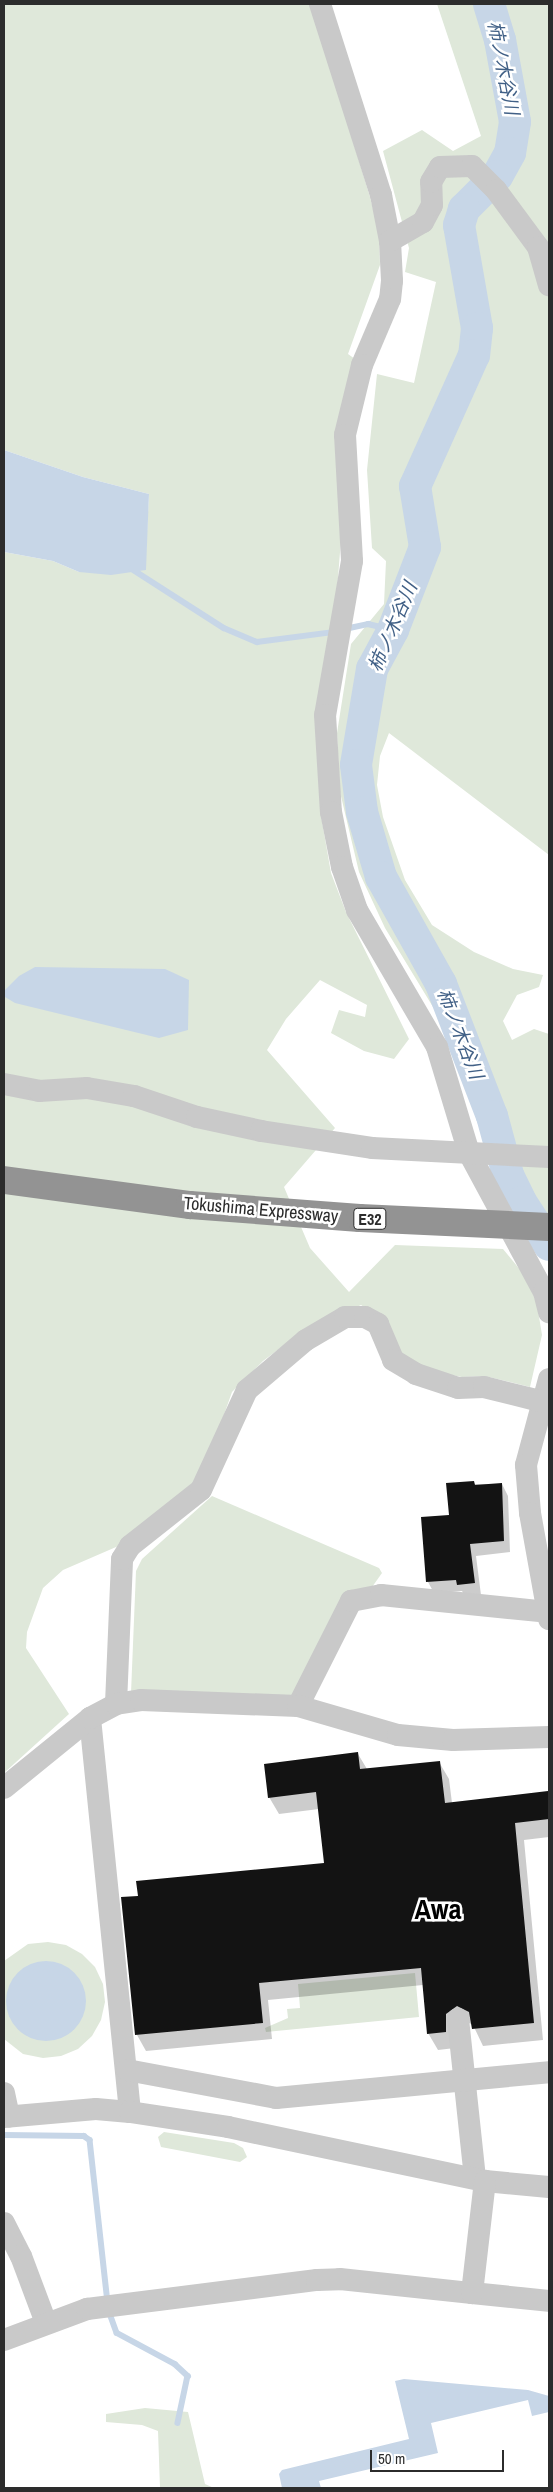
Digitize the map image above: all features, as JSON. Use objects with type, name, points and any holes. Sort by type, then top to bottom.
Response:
[{"type":"highway","name":"Tokushima Expressway","points":[[4,1180],[190,1205],[360,1218],[549,1227]]},
{"type":"street","points":[[320,4],[381,195],[390,241],[392,281],[390,299],[362,365],[345,435],[352,561],[342,629],[325,715],[331,812],[342,867],[357,910],[437,1048],[479,1154],[544,1292],[549,1312]]},
{"type":"street","points":[[390,241],[423,222],[432,205],[431,182],[440,167],[472,166],[489,183],[538,247],[549,285]]},
{"type":"street","points":[[4,1084],[39,1091],[88,1088],[134,1096],[197,1116],[262,1131],[372,1148],[539,1156]]},
{"type":"street","points":[[116,1704],[122,1559],[130,1546],[201,1490],[247,1390],[306,1340],[345,1317],[365,1317],[378,1324],[393,1360],[416,1374],[458,1388],[484,1387],[544,1402]]},
{"type":"street","points":[[298,1706],[351,1601],[382,1595],[548,1616],[526,1486],[529,1449],[544,1402],[549,1379]]},
{"type":"street","points":[[4,1788],[90,1718],[116,1704],[141,1700],[298,1706],[398,1735],[453,1740],[549,1737]]},
{"type":"street","points":[[90,1718],[130,2112]]},
{"type":"street","points":[[458,2018],[464,2081],[480,2180],[472,2293]]},
{"type":"street","points":[[127,2070],[276,2098],[549,2072]]},
{"type":"street","points":[[4,2093],[6,2116],[96,2110],[130,2112],[228,2127],[480,2180],[549,2187]]},
{"type":"street","points":[[4,2223],[21,2256],[46,2323]]},
{"type":"street","points":[[4,2340],[46,2323],[110,2305],[340,2278],[549,2301]]},
{"type":"shaded area","points":[[4,4],[311,4],[370,197],[379,233],[380,265],[348,354],[355,359],[320,810],[331,873],[346,912],[409,1039],[394,1059],[364,1051],[331,1033],[339,1010],[365,1017],[367,1005],[320,980],[286,1019],[267,1050],[335,1128],[284,1187],[310,1248],[349,1292],[395,1245],[503,1249],[526,1277],[537,1304],[542,1335],[530,1387],[485,1376],[462,1377],[424,1370],[401,1353],[386,1322],[361,1305],[303,1331],[263,1361],[232,1392],[214,1443],[196,1480],[123,1544],[63,1570],[43,1588],[27,1632],[26,1648],[69,1714],[4,1773],[4,552],[53,561],[79,572],[145,570],[149,494],[83,477],[4,450]]},
{"type":"shaded area","points":[[437,4],[549,4],[549,855],[389,733],[380,756],[377,785],[383,817],[405,880],[432,925],[474,952],[513,969],[543,975],[539,987],[517,995],[503,1021],[512,1040],[534,1029],[549,1034],[549,1228],[527,1198],[489,1087],[433,1007],[385,928],[359,872],[340,792],[337,733],[351,644],[384,604],[386,561],[372,548],[367,470],[377,374],[414,383],[436,282],[405,272],[409,248],[383,151],[422,130],[453,151],[481,136]]},
{"type":"shaded area","points":[[212,1496],[379,1568],[382,1573],[297,1693],[289,1696],[131,1693],[136,1571],[142,1559]]},
{"type":"shaded area","points":[[48,1942],[66,1945],[82,1954],[95,1967],[103,1984],[105,2002],[101,2020],[92,2036],[78,2049],[61,2056],[43,2058],[23,2054],[4,2039],[4,1961],[28,1944]]},
{"type":"shaded area","points":[[415,1973],[419,2017],[266,2032],[265,2028],[288,2018],[287,2009],[300,2008],[298,1984]]},
{"type":"shaded area","points":[[164,2132],[234,2143],[243,2148],[247,2157],[240,2162],[161,2147],[158,2137]]},
{"type":"shaded area","points":[[145,2408],[188,2412],[205,2484],[214,2488],[160,2488],[158,2431],[142,2425],[106,2422],[106,2414]]},
{"type":"water","points":[[4,450],[83,477],[149,494],[146,570],[111,575],[79,572],[53,561],[4,552]]},
{"type":"water","points":[[35,967],[165,969],[189,980],[188,1030],[159,1038],[15,1003],[5,997],[5,990],[19,976]]},
{"type":"water","points":[[46,1961],[61,1964],[74,1973],[83,1986],[86,2001],[83,2016],[74,2029],[61,2038],[46,2041],[31,2038],[18,2029],[9,2016],[6,2001],[9,1986],[18,1973],[31,1964]]},
{"type":"water","points":[[404,2379],[528,2390],[549,2396],[549,2412],[532,2416],[528,2400],[431,2423],[438,2453],[319,2481],[321,2488],[282,2488],[279,2474],[282,2470],[409,2439],[395,2381]]},
{"type":"building","points":[[474,1481],[475,1485],[502,1483],[504,1541],[470,1544],[475,1583],[457,1585],[456,1580],[426,1582],[421,1517],[449,1515],[446,1483]]},
{"type":"building","points":[[358,1752],[360,1769],[440,1761],[445,1803],[548,1791],[549,1819],[515,1823],[534,2023],[472,2029],[469,2012],[457,2006],[446,2014],[446,2032],[427,2034],[421,1968],[259,1983],[263,2023],[135,2035],[121,1897],[138,1896],[136,1881],[324,1863],[316,1792],[268,1798],[264,1764]]},
{"type":"waterway","name":"柿ノ木谷川","points":[[489,4],[500,40],[515,122],[510,153],[497,176],[464,209],[459,225],[477,328],[474,355],[415,486],[425,547],[393,630],[372,669],[356,765],[362,812],[381,877],[441,984],[492,1116],[508,1175],[521,1202],[549,1245]]},
{"type":"waterway","points":[[132,569],[224,628],[257,642],[334,632]]},
{"type":"waterway","points":[[345,629],[368,624],[393,630]]},
{"type":"waterway","points":[[4,2135],[84,2136],[90,2140],[108,2302]]},
{"type":"waterway","points":[[109,2311],[117,2333],[175,2364],[188,2376],[178,2423]]},
{"type":"district","name":"Awa","points":[[438,1909]]}]
